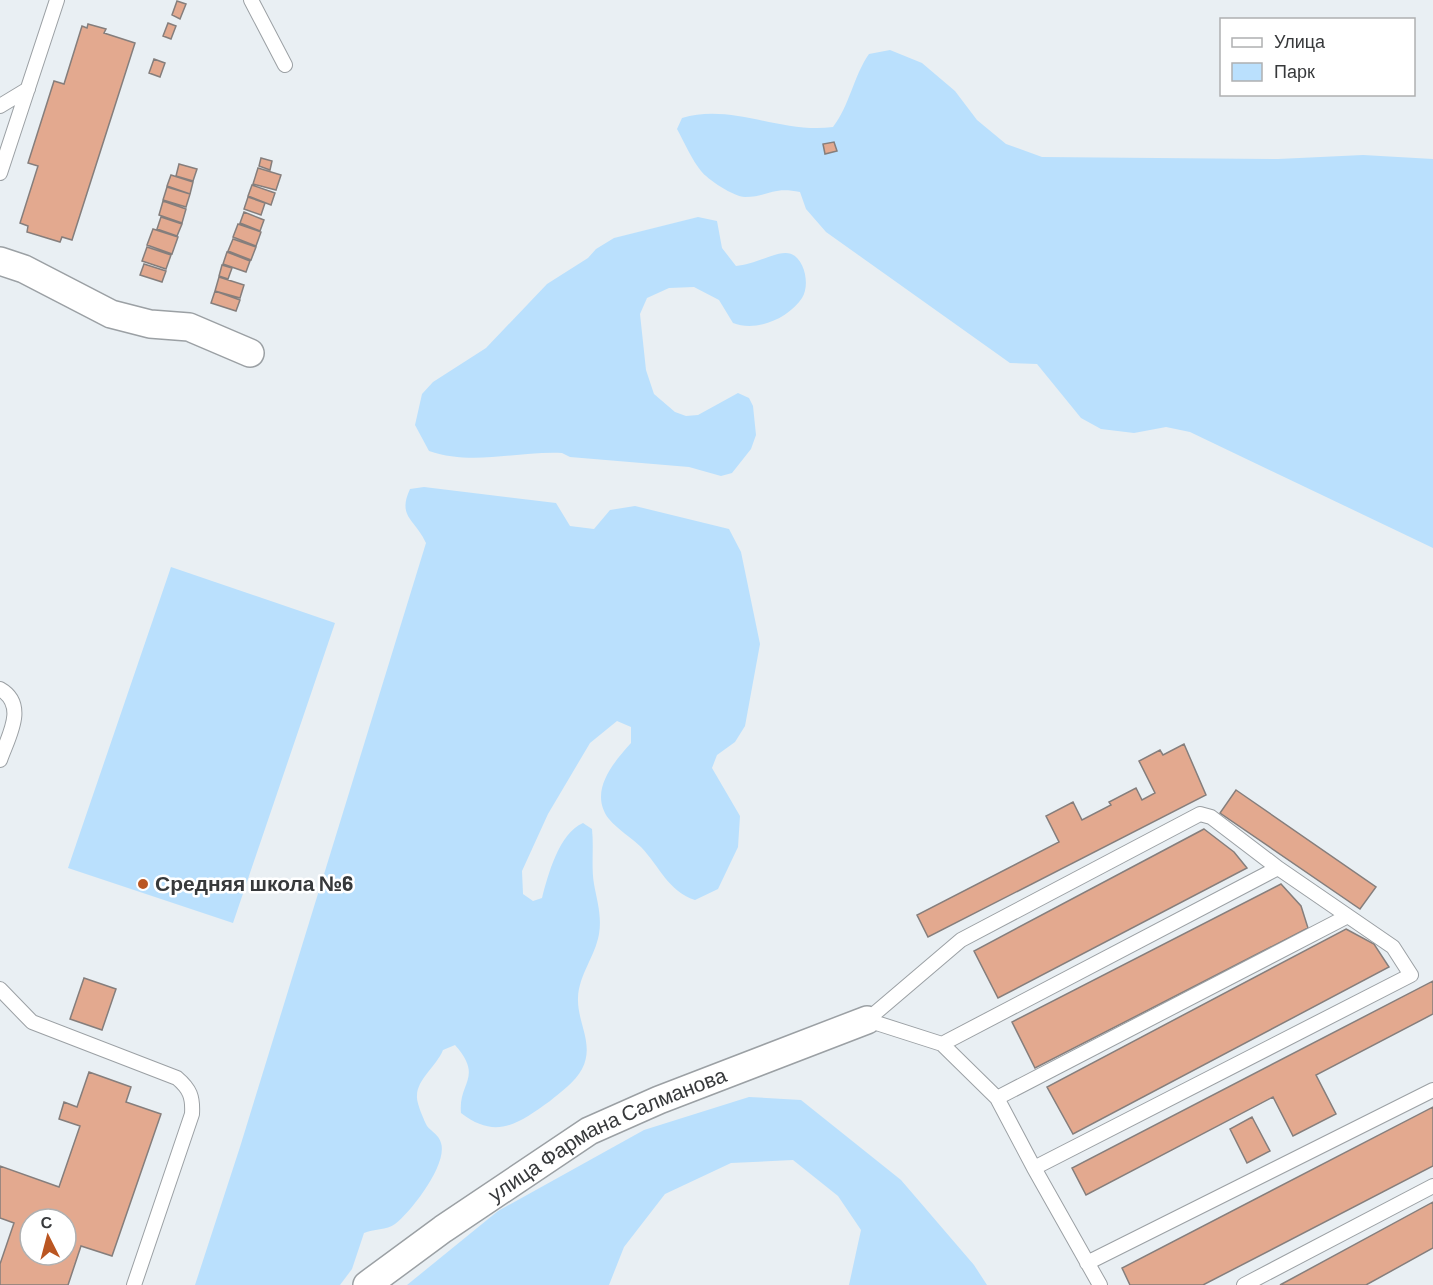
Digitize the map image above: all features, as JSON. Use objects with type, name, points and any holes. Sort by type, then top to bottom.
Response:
[{"type":"street","points":[[0,261],[24,269],[111,314],[150,324],[189,327],[250,353]]},
{"type":"street","name":"улица Фармана Салманова","points":[[367,1285],[434,1235],[589,1131],[658,1100],[867,1020]]},
{"type":"lane","points":[[0,173],[57,0]]},
{"type":"lane","points":[[251,0],[285,65]]},
{"type":"lane","points":[[0,106],[28,89]]},
{"type":"lane","points":[[0,689],[9,694],[15,703],[16,715],[0,760]]},
{"type":"lane","points":[[867,1020],[961,940],[1200,814],[1210,817],[1346,917],[1393,947],[1411,975],[1034,1168]]},
{"type":"lane","points":[[942,1044],[1278,868]]},
{"type":"lane","points":[[997,1098],[1346,917]]},
{"type":"lane","points":[[0,989],[32,1022],[177,1078],[188,1087],[193,1101],[192,1114],[134,1285]]},
{"type":"lane","points":[[867,1020],[942,1044],[997,1098],[1100,1285]]},
{"type":"lane","points":[[1087,1263],[1433,1090]]},
{"type":"lane","points":[[1244,1285],[1433,1186]]},
{"type":"green space","points":[[890,50],[922,63],[955,91],[977,120],[1006,144],[1042,157],[1278,159],[1363,155],[1433,159],[1433,548],[1190,432],[1166,427],[1134,433],[1101,429],[1081,418],[1037,364],[1010,363],[826,232],[806,209],[800,192],[783,190],[745,197],[734,194],[715,183],[698,167],[677,129],[682,118],[701,114],[738,116],[814,128],[833,127],[844,110],[869,54]]},
{"type":"green space","points":[[698,217],[717,221],[722,248],[736,266],[775,255],[792,254],[801,263],[806,278],[805,292],[796,305],[780,318],[761,325],[733,323],[719,300],[694,287],[669,288],[647,298],[640,314],[646,370],[654,394],[675,412],[686,416],[698,415],[738,393],[749,398],[753,406],[756,435],[751,449],[732,473],[721,476],[689,467],[570,457],[562,453],[479,458],[429,451],[415,425],[422,394],[433,382],[486,348],[547,284],[588,258],[596,249],[614,238]]},
{"type":"green space","points":[[424,487],[556,503],[570,526],[594,529],[610,510],[635,506],[729,529],[741,552],[760,644],[745,726],[735,742],[717,755],[712,768],[740,816],[738,847],[718,889],[695,900],[671,885],[641,847],[609,819],[603,809],[601,799],[605,778],[631,743],[631,727],[617,721],[590,743],[548,814],[522,871],[523,894],[533,901],[542,898],[556,856],[567,836],[583,823],[592,829],[593,877],[600,927],[597,942],[579,989],[578,1007],[587,1051],[586,1060],[579,1074],[550,1101],[528,1116],[507,1126],[485,1126],[461,1113],[461,1103],[468,1080],[468,1065],[455,1045],[443,1050],[423,1078],[417,1096],[427,1126],[441,1143],[442,1152],[434,1175],[418,1199],[395,1224],[364,1233],[352,1269],[340,1285],[195,1285],[240,1147],[426,543],[409,518],[405,506],[410,489]]},
{"type":"green space","points":[[171,567],[335,623],[233,923],[68,868]]},
{"type":"green space","points":[[749,1097],[801,1100],[901,1180],[974,1265],[987,1285],[849,1285],[861,1230],[838,1196],[793,1160],[731,1163],[665,1194],[624,1247],[609,1285],[407,1285],[498,1211],[644,1130]]},
{"type":"building","points":[[177,1],[186,4],[180,19],[172,15]]},
{"type":"building","points":[[168,23],[176,26],[171,39],[163,36]]},
{"type":"building","points":[[88,24],[106,29],[104,33],[135,43],[72,240],[62,237],[60,242],[27,232],[28,226],[20,223],[38,166],[28,163],[54,81],[64,84],[82,26],[87,28]]},
{"type":"building","points":[[154,59],[165,63],[160,77],[149,73]]},
{"type":"building","points":[[834,142],[837,151],[825,154],[823,144]]},
{"type":"building","points":[[261,158],[272,161],[270,170],[259,166]]},
{"type":"building","points":[[179,164],[197,169],[193,181],[176,176]]},
{"type":"building","points":[[258,168],[281,175],[276,190],[253,184]]},
{"type":"building","points":[[171,175],[193,182],[190,194],[167,186]]},
{"type":"building","points":[[252,185],[275,193],[271,205],[248,196]]},
{"type":"building","points":[[167,187],[190,194],[186,207],[163,200]]},
{"type":"building","points":[[248,197],[265,203],[261,215],[244,209]]},
{"type":"building","points":[[163,201],[186,209],[182,223],[159,215]]},
{"type":"building","points":[[244,212],[264,220],[260,231],[240,223]]},
{"type":"building","points":[[161,217],[182,224],[177,236],[157,229]]},
{"type":"building","points":[[238,224],[261,232],[256,246],[233,237]]},
{"type":"building","points":[[153,229],[178,237],[172,254],[147,245]]},
{"type":"building","points":[[233,239],[256,247],[251,260],[228,251]]},
{"type":"building","points":[[147,247],[171,255],[166,269],[142,261]]},
{"type":"building","points":[[227,252],[250,261],[246,272],[223,264]]},
{"type":"building","points":[[144,264],[166,271],[162,282],[140,275]]},
{"type":"building","points":[[222,265],[232,268],[228,279],[219,276]]},
{"type":"building","points":[[219,277],[244,285],[240,298],[215,291]]},
{"type":"building","points":[[215,291],[240,300],[236,311],[211,303]]},
{"type":"building","points":[[1184,744],[1206,795],[928,937],[917,915],[1059,842],[1046,816],[1073,802],[1082,820],[1111,805],[1109,802],[1136,788],[1142,800],[1155,793],[1139,761],[1160,750],[1163,755]]},
{"type":"building","points":[[1236,790],[1376,887],[1360,909],[1220,813]]},
{"type":"building","points":[[1204,829],[1234,852],[1247,868],[998,998],[974,951]]},
{"type":"building","points":[[1281,884],[1301,906],[1308,928],[1035,1068],[1012,1022]]},
{"type":"building","points":[[1346,929],[1374,944],[1389,967],[1073,1134],[1047,1087]]},
{"type":"building","points":[[84,978],[116,989],[102,1030],[70,1019]]},
{"type":"building","points":[[1433,981],[1433,1014],[1316,1075],[1336,1114],[1293,1136],[1273,1097],[1086,1195],[1072,1168]]},
{"type":"building","points":[[89,1072],[131,1087],[126,1102],[161,1114],[112,1256],[81,1246],[78,1255],[78,1207],[18,1207],[18,1267],[74,1267],[68,1285],[0,1285],[0,1264],[14,1223],[0,1218],[0,1166],[59,1187],[80,1126],[59,1119],[64,1102],[77,1107]]},
{"type":"building","points":[[1433,1107],[1433,1166],[1203,1285],[1130,1285],[1122,1268]]},
{"type":"building","points":[[1252,1117],[1270,1151],[1247,1163],[1230,1129]]},
{"type":"building","points":[[1433,1202],[1433,1248],[1366,1285],[1280,1285]]},
{"type":"place","name":"Средняя школа №6","points":[[143,884]]}]
